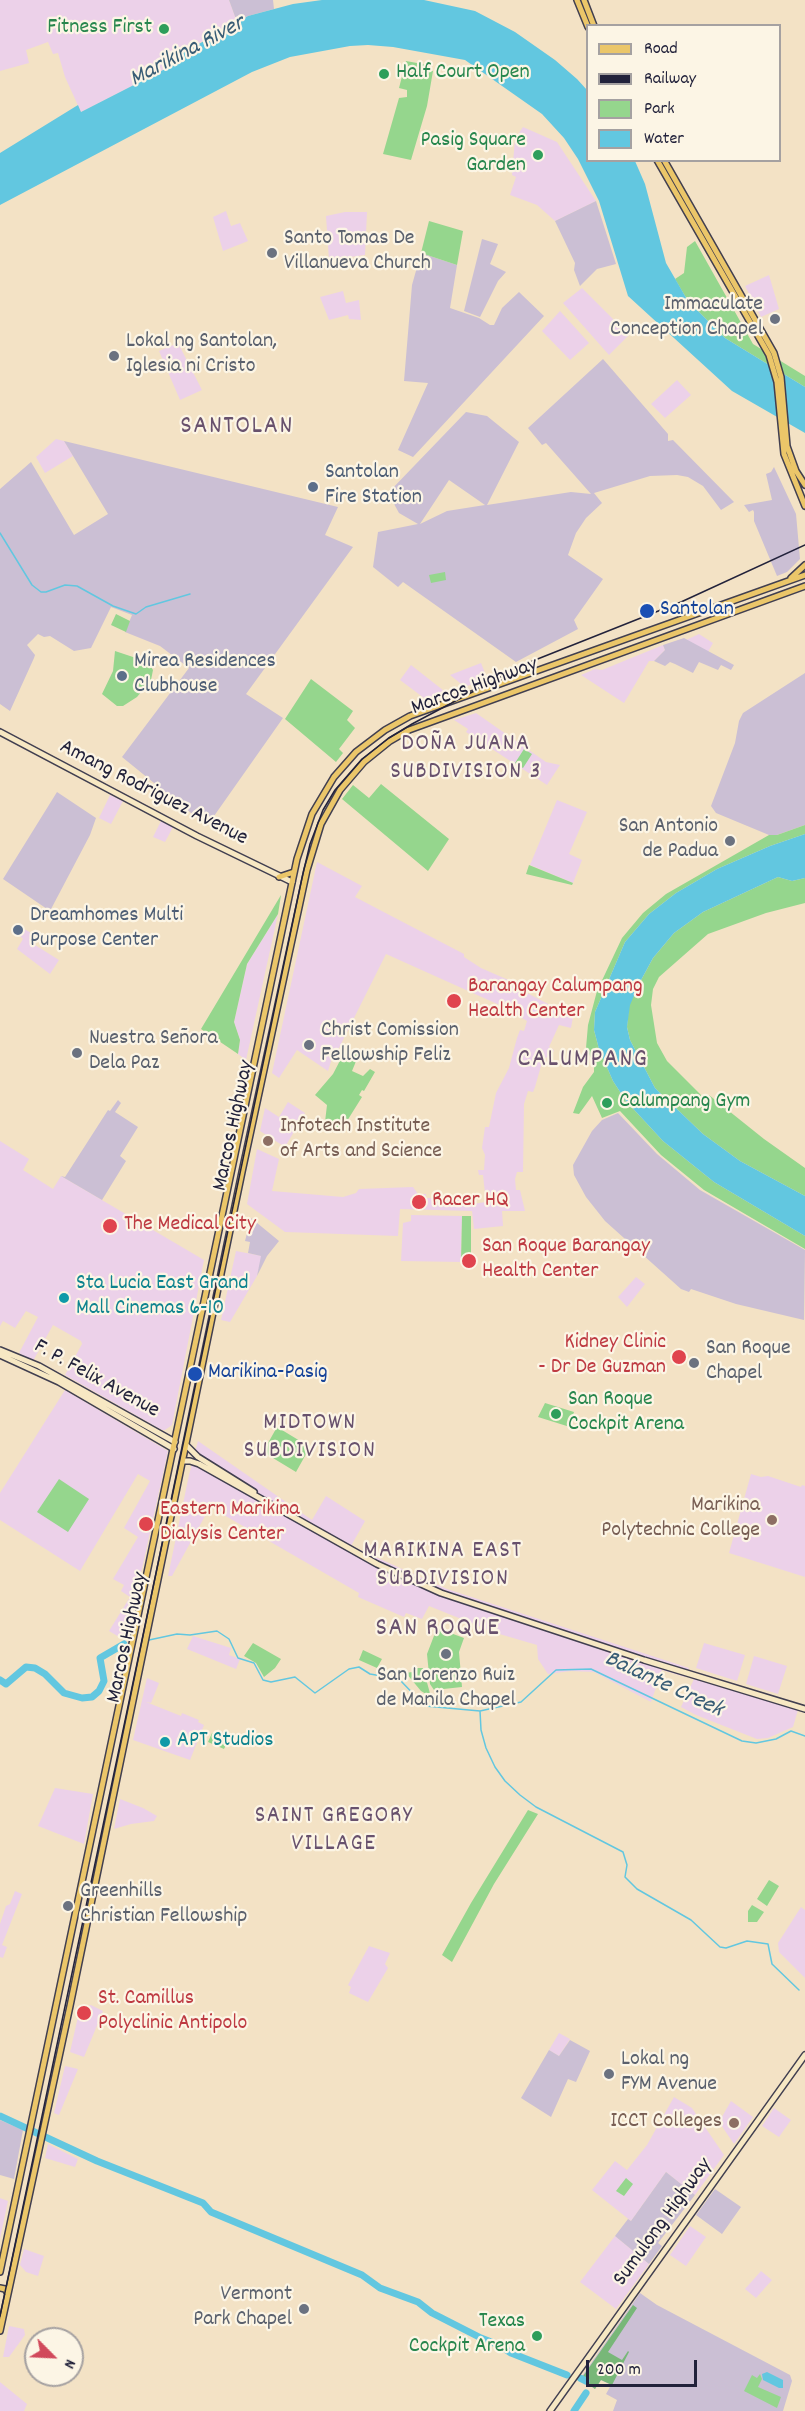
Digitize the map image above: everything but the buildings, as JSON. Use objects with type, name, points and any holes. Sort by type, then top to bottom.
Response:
[{"type":"main road","points":[[577,0],[587,24]]},
{"type":"main road","points":[[584,0],[593,24]]},
{"type":"main road","points":[[658,162],[769,355],[777,382],[784,454],[805,506]]},
{"type":"main road","points":[[665,162],[774,354],[783,392],[788,446],[796,471],[805,485]]},
{"type":"main road","name":"Marcos Highway","points":[[1,2269],[294,872],[307,825],[322,795],[352,757],[385,730],[423,710],[788,580],[804,568]]},
{"type":"main road","name":"Marcos Highway","points":[[0,2331],[250,1132],[313,846],[332,803],[364,762],[390,741],[424,723],[804,588]]},
{"type":"main road","points":[[496,685],[495,692],[499,696]]},
{"type":"main road","points":[[488,687],[493,692],[492,699]]},
{"type":"main road","name":"Amang Rodriguez Avenue","points":[[0,732],[292,882]]},
{"type":"main road","points":[[322,795],[332,803]]},
{"type":"main road","points":[[279,877],[294,872]]},
{"type":"main road","points":[[269,991],[281,993]]},
{"type":"main road","points":[[240,1130],[245,1133],[250,1132]]},
{"type":"main road","name":"F. P. Felix Avenue","points":[[0,1350],[38,1368],[165,1441],[174,1449]]},
{"type":"main road","name":"F. P. Felix Avenue","points":[[0,1355],[38,1368]]},
{"type":"main road","name":"F. P. Felix Avenue","points":[[165,1441],[175,1442]]},
{"type":"main road","points":[[186,1445],[198,1457],[258,1495]]},
{"type":"main road","points":[[183,1461],[194,1461],[377,1564],[441,1593],[635,1657],[805,1709]]},
{"type":"main road","points":[[147,1575],[140,1619],[142,1622],[147,1621],[157,1583]]},
{"type":"main road","points":[[134,1632],[139,1629],[146,1639]]},
{"type":"main road","points":[[93,1829],[106,1831]]},
{"type":"main road","points":[[91,1837],[104,1839]]},
{"type":"main road","name":"Sumulong Highway","points":[[550,2411],[805,2055]]},
{"type":"main road","points":[[1,2269],[12,2270]]},
{"type":"main road","points":[[0,2288],[7,2292]]},
{"type":"shaded area","points":[[0,0],[229,0],[237,22],[167,61],[169,67],[81,112],[65,77],[58,53],[53,54],[48,42],[26,50],[29,63],[0,71]]},
{"type":"shaded area","points":[[229,0],[273,0],[274,9],[248,16],[237,22]]},
{"type":"shaded area","points":[[523,127],[557,142],[596,201],[555,221],[537,205],[510,195],[516,177],[512,175],[515,139]]},
{"type":"shaded area","points":[[596,201],[616,264],[597,269],[580,286],[574,270],[575,263],[555,221]]},
{"type":"shaded area","points":[[226,211],[231,226],[240,223],[248,241],[223,251],[213,217]]},
{"type":"shaded area","points":[[345,212],[367,212],[365,255],[329,260],[326,216]]},
{"type":"shaded area","points":[[482,239],[498,244],[490,264],[506,272],[498,281],[480,317],[464,311]]},
{"type":"shaded area","points":[[421,253],[457,265],[450,308],[494,325],[502,308],[519,292],[544,316],[413,457],[398,450],[428,383],[404,381],[412,285]]},
{"type":"shaded area","points":[[769,275],[779,309],[761,317],[745,286]]},
{"type":"shaded area","points":[[582,288],[629,335],[609,355],[563,303]]},
{"type":"shaded area","points":[[343,291],[346,303],[359,300],[361,320],[349,319],[348,315],[329,320],[320,297]]},
{"type":"shaded area","points":[[560,311],[589,343],[570,360],[542,331]]},
{"type":"shaded area","points":[[178,343],[202,390],[180,400],[159,351]]},
{"type":"shaded area","points":[[603,359],[668,434],[668,441],[673,440],[734,502],[721,510],[703,486],[688,477],[677,475],[650,476],[594,493],[602,503],[586,518],[576,533],[568,555],[603,579],[574,620],[578,629],[516,662],[403,582],[398,587],[373,567],[378,532],[418,524],[399,513],[388,493],[466,412],[487,416],[519,442],[487,505],[571,492],[591,494],[546,443],[542,445],[528,428]],"holes":[[[449,480],[485,505],[447,511],[420,524]]]},
{"type":"shaded area","points":[[677,380],[691,395],[665,418],[651,404]]},
{"type":"shaded area","points":[[56,439],[64,441],[73,456],[45,473],[36,457]]},
{"type":"shaded area","points":[[64,441],[338,507],[325,535],[353,547],[246,694],[283,718],[207,826],[122,757],[189,668],[160,646],[125,632],[132,615],[111,607],[91,648],[74,651],[50,636],[44,637],[38,634],[27,645],[35,655],[10,711],[0,704],[0,489],[31,462],[74,535],[108,514]]},
{"type":"shaded area","points":[[774,467],[796,514],[800,559],[787,572],[777,576],[754,521],[754,512],[753,510],[749,512],[744,505],[772,500],[766,474]]},
{"type":"shaded area","points":[[699,634],[713,643],[708,652],[686,640]]},
{"type":"shaded area","points":[[684,638],[734,665],[731,670],[721,665],[718,670],[699,662],[693,673],[670,662],[665,666],[654,661],[665,650],[663,645]]},
{"type":"shaded area","points":[[663,645],[665,650],[654,661],[649,661],[624,703],[581,675],[595,669],[602,670]]},
{"type":"shaded area","points":[[481,663],[487,678],[465,687],[450,675]]},
{"type":"shaded area","points":[[411,665],[448,694],[428,701],[400,680]]},
{"type":"shaded area","points":[[805,673],[805,825],[777,835],[769,835],[716,813],[711,806],[735,743],[739,721],[743,713]]},
{"type":"shaded area","points":[[476,713],[546,762],[560,765],[547,785],[466,732],[468,729],[454,720]]},
{"type":"shaded area","points":[[57,792],[96,818],[90,835],[50,911],[3,879]]},
{"type":"shaded area","points":[[110,795],[123,801],[111,824],[99,818]]},
{"type":"shaded area","points":[[557,800],[587,812],[569,854],[582,860],[573,883],[530,865]]},
{"type":"shaded area","points":[[161,821],[173,827],[165,842],[153,837]]},
{"type":"shaded area","points":[[317,862],[362,886],[355,897],[464,954],[464,957],[481,968],[513,982],[527,993],[573,1017],[571,1028],[559,1025],[549,1047],[554,1050],[552,1055],[543,1059],[533,1092],[528,1091],[524,1104],[523,1172],[517,1172],[515,1179],[516,1190],[520,1190],[525,1211],[502,1211],[503,1226],[474,1229],[472,1211],[400,1209],[398,1236],[285,1232],[247,1204],[257,1149],[279,1159],[272,1191],[343,1197],[356,1193],[359,1189],[413,1187],[418,1194],[426,1194],[426,1198],[457,1198],[467,1200],[472,1204],[486,1202],[483,1175],[479,1175],[478,1170],[484,1170],[485,1155],[482,1148],[485,1127],[489,1127],[496,1093],[509,1068],[520,1030],[524,1031],[527,1021],[515,1012],[386,954],[337,1052],[334,1052],[328,1071],[297,1050],[279,1078],[272,1073]]},
{"type":"shaded area","points":[[278,914],[246,1060],[238,1054],[240,1040],[234,1022],[247,964]]},
{"type":"shaded area","points":[[24,929],[35,935],[33,938],[37,941],[35,945],[59,960],[50,974],[17,949],[23,939],[20,936]]},
{"type":"shaded area","points":[[118,1100],[121,1103],[115,1112],[138,1127],[120,1156],[126,1161],[102,1200],[61,1176],[65,1177],[108,1110],[110,1111]]},
{"type":"shaded area","points":[[288,1102],[305,1113],[285,1147],[260,1131],[265,1108],[279,1117]]},
{"type":"shaded area","points":[[618,1113],[657,1154],[700,1190],[805,1250],[804,1320],[736,1304],[691,1289],[689,1292],[681,1289],[605,1221],[586,1197],[574,1175],[573,1165],[592,1131],[602,1120]]},
{"type":"shaded area","points":[[0,1141],[29,1159],[23,1170],[53,1189],[61,1176],[204,1260],[172,1425],[165,1430],[65,1375],[82,1344],[81,1341],[53,1325],[33,1361],[19,1353],[38,1317],[26,1311],[15,1328],[3,1321],[0,1326]]},
{"type":"shaded area","points":[[411,1215],[462,1216],[461,1262],[401,1261],[403,1223],[411,1221]]},
{"type":"shaded area","points":[[251,1218],[279,1241],[267,1256],[257,1276],[261,1256],[248,1253],[250,1242],[245,1241]]},
{"type":"shaded area","points":[[236,1251],[262,1256],[257,1276],[230,1322],[221,1320]]},
{"type":"shaded area","points":[[636,1277],[645,1284],[627,1307],[618,1297]]},
{"type":"shaded area","points":[[65,1390],[168,1451],[126,1641],[109,1631],[130,1597],[121,1591],[124,1585],[113,1579],[138,1537],[124,1528],[150,1481],[138,1474],[80,1571],[0,1520],[0,1493]]},
{"type":"shaded area","points":[[198,1441],[312,1520],[326,1496],[365,1521],[351,1546],[447,1589],[689,1668],[685,1677],[662,1670],[651,1702],[594,1672],[571,1671],[548,1674],[538,1659],[537,1645],[496,1633],[429,1606],[422,1619],[406,1613],[404,1617],[358,1597],[359,1593],[210,1507],[172,1576],[168,1576]]},
{"type":"shaded area","name":"Marikina Polytechnic College","points":[[751,1474],[761,1477],[768,1476],[801,1487],[805,1486],[805,1577],[729,1553]]},
{"type":"shaded area","points":[[193,1636],[231,1648],[229,1655],[240,1659],[236,1669],[187,1649]]},
{"type":"shaded area","points":[[704,1643],[745,1655],[737,1681],[696,1668]]},
{"type":"shaded area","points":[[754,1656],[787,1666],[778,1694],[746,1684]]},
{"type":"shaded area","points":[[147,1678],[159,1683],[151,1703],[146,1702],[181,1716],[182,1713],[199,1720],[198,1722],[204,1725],[190,1760],[133,1740]]},
{"type":"shaded area","points":[[694,1679],[798,1710],[793,1727],[768,1738],[757,1739],[696,1715],[681,1707]]},
{"type":"shaded area","points":[[55,1788],[93,1794],[84,1844],[38,1826]]},
{"type":"shaded area","points":[[120,1799],[157,1816],[154,1821],[114,1829]]},
{"type":"shaded area","points":[[15,1891],[22,1894],[2,1945],[7,1947],[3,1958],[0,1957],[0,1924],[6,1906],[10,1904]]},
{"type":"shaded area","points":[[801,1907],[805,1910],[805,1978],[779,1952],[778,1943]]},
{"type":"shaded area","points":[[369,1946],[390,1953],[385,1964],[388,1968],[368,2002],[349,1993],[351,1987],[348,1985]]},
{"type":"shaded area","points":[[91,2005],[103,2011],[84,2057],[70,2052],[80,2008]]},
{"type":"shaded area","points":[[559,2033],[570,2039],[559,2056],[549,2050]]},
{"type":"shaded area","points":[[570,2040],[590,2051],[576,2082],[568,2079],[551,2117],[521,2098],[549,2050],[559,2056]]},
{"type":"shaded area","points":[[65,2066],[78,2069],[59,2115],[54,2113]]},
{"type":"shaded area","points":[[674,2097],[692,2108],[724,2155],[695,2195],[666,2172],[631,2221],[592,2190],[615,2161],[627,2170],[647,2145]]},
{"type":"shaded area","name":"ICCT Colleges","points":[[731,2101],[753,2117],[734,2144],[719,2122]]},
{"type":"shaded area","points":[[774,2108],[791,2120],[779,2137],[762,2126]]},
{"type":"shaded area","points":[[0,2120],[23,2130],[14,2179],[0,2175]]},
{"type":"shaded area","points":[[48,2144],[78,2159],[75,2167],[45,2158]]},
{"type":"shaded area","points":[[666,2172],[695,2195],[658,2243],[662,2246],[649,2264],[615,2236],[628,2219],[631,2221]]},
{"type":"shaded area","points":[[715,2189],[741,2207],[722,2234],[696,2215]]},
{"type":"shaded area","points":[[0,2198],[8,2201],[0,2239]]},
{"type":"shaded area","points":[[690,2226],[706,2237],[686,2266],[670,2255]]},
{"type":"shaded area","points":[[615,2236],[649,2264],[616,2309],[580,2282]]},
{"type":"shaded area","points":[[24,2249],[44,2256],[38,2276],[26,2272],[20,2265]]},
{"type":"shaded area","points":[[761,2271],[772,2280],[756,2298],[745,2289]]},
{"type":"shaded area","points":[[640,2293],[657,2305],[790,2375],[792,2381],[783,2411],[613,2411],[617,2400],[606,2394],[611,2385],[601,2380],[595,2389],[580,2379]]},
{"type":"shaded area","points":[[9,2326],[24,2329],[24,2336],[9,2357],[3,2357]]},
{"type":"shaded area","points":[[0,2382],[27,2404],[24,2411],[0,2411]]},
{"type":"green space","points":[[406,61],[428,65],[428,70],[433,71],[427,106],[411,160],[383,154],[399,98],[407,97],[407,90],[399,88]]},
{"type":"green space","points":[[429,221],[463,231],[457,265],[421,253]]},
{"type":"green space","points":[[695,241],[753,344],[805,376],[805,387],[725,338],[688,301],[675,279],[684,273],[687,247]]},
{"type":"green space","points":[[445,572],[446,580],[431,583],[429,575]]},
{"type":"green space","points":[[116,614],[130,621],[126,632],[111,625]]},
{"type":"green space","points":[[115,651],[139,659],[148,658],[147,661],[153,670],[151,680],[137,697],[123,706],[117,706],[102,694],[113,671]]},
{"type":"green space","points":[[311,679],[353,711],[347,720],[355,728],[339,749],[343,753],[336,762],[285,719]]},
{"type":"green space","points":[[524,749],[532,754],[523,768],[515,763]]},
{"type":"green space","points":[[381,784],[449,839],[428,871],[342,799],[353,785],[369,798]]},
{"type":"green space","points":[[805,825],[805,834],[717,869],[676,893],[649,914],[625,942],[595,1012],[594,1030],[599,1049],[613,1081],[626,1101],[663,1141],[714,1182],[805,1236],[805,1249],[704,1190],[661,1155],[620,1111],[602,1118],[592,1096],[579,1114],[573,1113],[583,1087],[594,1072],[594,1064],[586,1048],[588,1025],[597,991],[622,938],[643,913],[666,894],[769,835],[777,835]]},
{"type":"green space","points":[[529,865],[573,883],[572,885],[526,874]]},
{"type":"green space","points":[[778,877],[792,881],[805,878],[805,903],[766,913],[708,934],[659,977],[653,989],[651,1005],[657,1043],[667,1061],[704,1098],[709,1095],[805,1168],[805,1196],[740,1161],[703,1134],[655,1088],[630,1040],[627,1027],[629,1005],[640,982],[653,958],[674,933],[703,912]]},
{"type":"green space","points":[[281,895],[278,914],[247,964],[234,1022],[240,1040],[238,1054],[201,1029]]},
{"type":"green space","points":[[345,1051],[359,1054],[352,1071],[363,1076],[370,1069],[375,1072],[364,1091],[362,1090],[359,1095],[362,1097],[342,1129],[325,1122],[327,1105],[315,1095],[333,1074]]},
{"type":"green space","points":[[462,1216],[471,1216],[471,1258],[465,1258],[465,1262],[461,1262]]},
{"type":"green space","name":"San Roque Cockpit Arena","points":[[545,1403],[574,1412],[570,1427],[538,1417]]},
{"type":"green space","points":[[277,1427],[310,1447],[296,1472],[263,1452]]},
{"type":"green space","points":[[59,1479],[89,1499],[68,1532],[37,1512]]},
{"type":"green space","points":[[437,1628],[464,1638],[459,1652],[462,1687],[434,1690],[430,1684],[427,1654]]},
{"type":"green space","points":[[253,1643],[281,1659],[275,1668],[264,1677],[256,1663],[244,1656]]},
{"type":"green space","points":[[363,1650],[382,1659],[377,1668],[359,1660]]},
{"type":"green space","points":[[423,1668],[431,1697],[421,1691],[406,1673]]},
{"type":"green space","points":[[212,1733],[228,1741],[224,1749],[208,1742]]},
{"type":"green space","points":[[528,1810],[538,1814],[494,1884],[452,1962],[442,1955]]},
{"type":"green space","points":[[769,1880],[779,1886],[767,1906],[757,1899]]},
{"type":"green space","points":[[752,1905],[764,1912],[757,1922],[748,1922],[748,1911]]},
{"type":"green space","points":[[626,2178],[633,2184],[624,2196],[616,2191]]},
{"type":"green space","points":[[633,2305],[637,2308],[608,2352],[622,2360],[629,2352],[612,2385],[601,2380],[595,2389],[581,2379]]},
{"type":"green space","points":[[760,2374],[762,2379],[758,2387],[781,2397],[777,2408],[744,2391],[752,2375],[757,2378]]},
{"type":"water","name":"Marikina River","points":[[322,0],[424,0],[475,11],[515,32],[555,60],[586,89],[586,162],[635,162],[645,184],[666,263],[688,301],[725,338],[805,387],[805,433],[732,391],[628,296],[599,201],[578,159],[564,138],[542,114],[465,60],[393,47],[368,45],[290,57],[252,72],[0,205],[0,153],[78,105],[81,112],[169,67],[167,62],[248,16],[293,4]]},
{"type":"water","points":[[805,834],[805,878],[792,881],[778,877],[703,912],[674,933],[653,958],[640,982],[630,1005],[627,1027],[630,1040],[655,1088],[703,1134],[740,1161],[805,1196],[805,1236],[714,1182],[663,1141],[626,1101],[613,1081],[599,1049],[594,1030],[595,1012],[625,942],[649,914],[676,893],[717,869]]},
{"type":"water","points":[[767,2372],[783,2380],[783,2388],[763,2380],[762,2374]]},
{"type":"waterway","points":[[0,533],[32,585],[41,592],[65,585],[77,586],[113,606],[136,614],[146,607],[190,594]]},
{"type":"waterway","name":"Balante Creek","points":[[149,1640],[177,1634],[190,1635],[217,1631],[229,1639],[238,1658],[254,1663],[263,1680],[271,1682],[295,1677],[315,1693],[349,1669],[359,1667],[370,1674],[399,1679],[425,1706],[480,1711],[521,1702],[556,1670],[591,1669],[742,1741],[756,1743],[776,1739],[791,1731],[805,1736]]},
{"type":"waterway","points":[[0,1680],[6,1684],[26,1667],[35,1668],[45,1674],[64,1693],[82,1698],[92,1697],[99,1691],[104,1681],[100,1658],[124,1644]]},
{"type":"waterway","points":[[480,1711],[481,1730],[495,1767],[505,1781],[520,1795],[536,1807],[623,1852],[627,1865],[625,1877],[637,1889],[691,1920],[720,1947],[726,1948],[747,1941],[768,1944],[772,1964],[799,1990]]},
{"type":"waterway","points":[[0,2116],[97,2161],[203,2203],[211,2212],[362,2275],[380,2288],[418,2302],[432,2313],[511,2353],[567,2375]]},
{"type":"waterway","points":[[580,2378],[586,2381]]},
{"type":"waterway","points":[[574,2411],[586,2393]]},
{"type":"railway","points":[[0,2316],[302,878],[310,844],[323,810],[335,790],[362,759],[412,724],[525,664],[681,602],[805,545]]},
{"type":"place","name":"Fitness First","points":[[164,29]]},
{"type":"place","name":"Half Court Open","points":[[384,74]]},
{"type":"place","name":"Pasig Square Garden","points":[[538,155]]},
{"type":"place","name":"Santo Tomas De Villanueva Church","points":[[272,253]]},
{"type":"place","name":"Immaculate Conception Chapel","points":[[775,319]]},
{"type":"place","name":"Lokal ng Santolan, Iglesia ni Cristo","points":[[114,356]]},
{"type":"place","name":"Santolan Fire Station","points":[[313,487]]},
{"type":"place","name":"Santolan","points":[[647,611]]},
{"type":"place","name":"Mirea Residences Clubhouse","points":[[122,676]]},
{"type":"place","name":"San Antonio de Padua","points":[[730,841]]},
{"type":"place","name":"Dreamhomes Multi Purpose Center","points":[[18,930]]},
{"type":"place","name":"Barangay Calumpang Health Center","points":[[454,1001]]},
{"type":"place","name":"Christ Comission Fellowship Feliz","points":[[309,1045]]},
{"type":"place","name":"Nuestra Señora Dela Paz","points":[[77,1053]]},
{"type":"place","name":"Calumpang Gym","points":[[607,1103]]},
{"type":"place","name":"Infotech Institute of Arts and Science","points":[[268,1141]]},
{"type":"place","name":"Racer HQ","points":[[419,1202]]},
{"type":"place","name":"The Medical City","points":[[110,1226]]},
{"type":"place","name":"San Roque Barangay Health Center","points":[[469,1261]]},
{"type":"place","name":"Sta Lucia East Grand Mall Cinemas 6-10","points":[[64,1298]]},
{"type":"place","name":"Kidney Clinic - Dr De Guzman","points":[[679,1357]]},
{"type":"place","name":"San Roque Chapel","points":[[694,1363]]},
{"type":"place","name":"Marikina-Pasig","points":[[195,1374]]},
{"type":"place","name":"San Roque Cockpit Arena","points":[[556,1414]]},
{"type":"place","name":"Marikina Polytechnic College","points":[[772,1520]]},
{"type":"place","name":"Eastern Marikina Dialysis Center","points":[[146,1524]]},
{"type":"place","name":"San Lorenzo Ruiz de Manila Chapel","points":[[446,1654]]},
{"type":"place","name":"APT Studios","points":[[165,1742]]},
{"type":"place","name":"Greenhills Christian Fellowship","points":[[68,1906]]},
{"type":"place","name":"St. Camillus Polyclinic Antipolo","points":[[84,2013]]},
{"type":"place","name":"Lokal ng FYM Avenue","points":[[609,2074]]},
{"type":"place","name":"ICCT Colleges","points":[[734,2123]]},
{"type":"place","name":"Vermont Park Chapel","points":[[304,2309]]},
{"type":"place","name":"Texas Cockpit Arena","points":[[537,2336]]},
{"type":"district","name":"SANTOLAN","points":[[237,428]]},
{"type":"district","name":"DOÑA JUANA SUBDIVISION 3","points":[[466,760]]},
{"type":"district","name":"CALUMPANG","points":[[583,1061]]},
{"type":"district","name":"MIDTOWN SUBDIVISION","points":[[310,1439]]},
{"type":"district","name":"MARIKINA EAST SUBDIVISION","points":[[443,1567]]},
{"type":"district","name":"SAN ROQUE","points":[[438,1630]]},
{"type":"district","name":"SAINT GREGORY VILLAGE","points":[[334,1832]]}]
